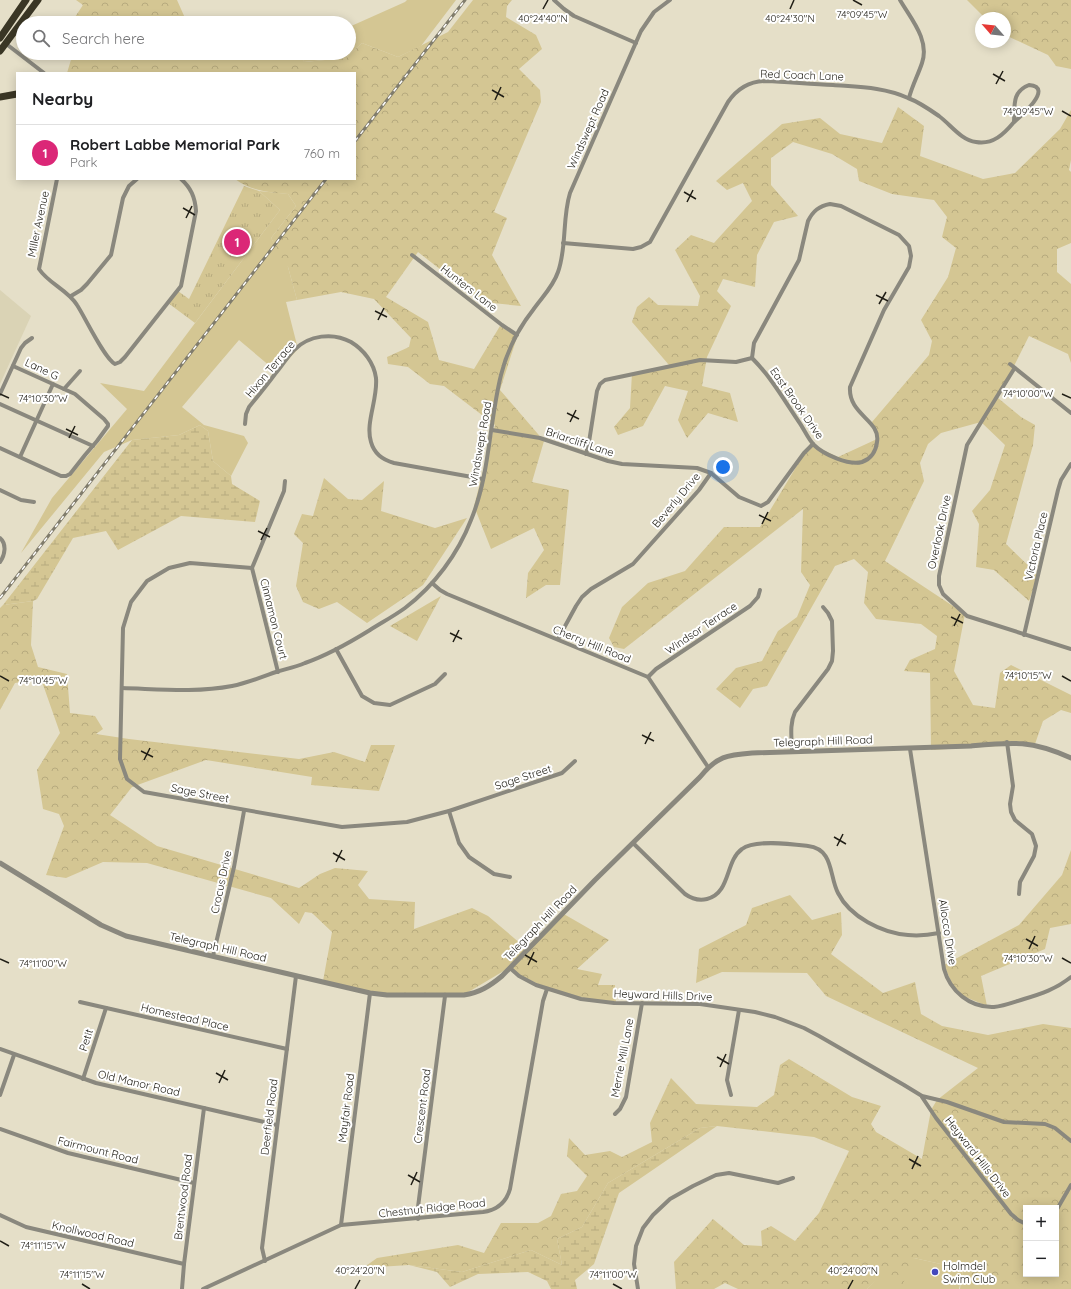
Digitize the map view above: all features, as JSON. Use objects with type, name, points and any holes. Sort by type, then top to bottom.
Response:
[{"type":"highway","points":[[16,16],[26,0]]},
{"type":"highway","points":[[24,16],[38,0]]},
{"type":"highway","points":[[0,51],[2,40],[16,17]]},
{"type":"highway","points":[[2,40],[16,24]]},
{"type":"highway","points":[[0,97],[16,94]]},
{"type":"street","points":[[554,0],[564,10],[574,16],[636,43]]},
{"type":"street","name":"Windswept Road","points":[[122,688],[187,690],[233,686],[306,663],[336,649],[406,608],[432,583],[450,559],[463,537],[476,507],[483,479],[501,375],[516,335],[554,282],[560,264],[566,209],[570,193],[641,31],[651,17],[670,0]]},
{"type":"street","points":[[900,0],[920,33],[924,45],[922,63],[908,98]]},
{"type":"street","points":[[2,40],[16,51]]},
{"type":"street","points":[[27,60],[43,72]]},
{"type":"street","name":"Red Coach Lane","points":[[562,243],[633,249],[642,247],[650,242],[728,102],[737,92],[748,84],[766,81],[862,87],[886,91],[908,98],[936,114],[964,138],[985,143],[999,138],[1037,98],[1038,92],[1035,87],[1029,85],[1024,87],[1015,98],[1014,122]]},
{"type":"street","name":"Miller Avenue","points":[[57,180],[38,268],[58,288],[71,296],[107,356],[115,364],[125,358],[182,286],[196,215],[196,203],[194,196],[186,184],[181,180]]},
{"type":"street","points":[[71,296],[82,290],[111,254],[123,198],[129,186],[136,180]]},
{"type":"street","name":"East Brook Drive","points":[[830,204],[841,206],[899,235],[907,242],[911,251],[910,267],[884,310],[850,387],[850,397],[852,402],[858,412],[870,422],[877,432],[878,440],[875,450],[869,458],[855,464],[846,462],[834,457],[814,444],[766,372],[752,358],[754,343],[799,260],[808,221],[817,209],[830,204]]},
{"type":"street","name":"Hunters Lane","points":[[412,255],[516,335]]},
{"type":"street","name":"Hixon Terrace","points":[[246,424],[246,414],[249,407],[295,350],[314,338],[330,336],[342,338],[363,352],[375,373],[376,392],[369,435],[373,447],[379,455],[394,463],[483,479]]},
{"type":"street","points":[[0,394],[21,348],[32,338]]},
{"type":"street","points":[[586,454],[597,391],[600,384],[605,380],[700,360],[736,362],[752,358]]},
{"type":"street","points":[[1010,364],[1014,369],[1071,413]]},
{"type":"street","name":"Lane G","points":[[13,366],[78,397],[108,424],[107,428],[93,446]]},
{"type":"street","name":"Overlook Drive","points":[[1014,369],[967,445],[938,580],[943,594],[964,614],[1024,635],[1071,649]]},
{"type":"street","name":"Lane G","points":[[64,389],[80,371]]},
{"type":"street","points":[[20,457],[53,384]]},
{"type":"street","points":[[0,404],[93,446],[70,474],[66,476],[61,476],[0,448]]},
{"type":"street","name":"Briarcliff Lane","points":[[492,430],[540,438],[608,461],[622,464],[689,467],[697,468],[710,473]]},
{"type":"street","name":"Beverly Drive","points":[[558,640],[582,597],[591,589],[633,564],[699,490],[710,473],[739,497],[757,506],[764,506],[804,453],[814,444]]},
{"type":"street","name":"Victoria Place","points":[[1024,635],[1058,490],[1071,464]]},
{"type":"street","name":"Cinnamon Court","points":[[278,672],[252,568],[284,491],[285,481]]},
{"type":"street","points":[[0,490],[21,500],[34,502]]},
{"type":"street","points":[[0,538],[3,541],[5,548],[0,562]]},
{"type":"street","name":"Sage Street","points":[[252,568],[190,563],[169,568],[147,581],[131,602],[123,628],[120,759],[127,779],[144,792],[342,827],[407,822],[449,811],[562,773],[575,761]]},
{"type":"street","name":"Cherry Hill Road","points":[[432,583],[447,594],[648,677]]},
{"type":"street","name":"Windsor Terrace","points":[[648,677],[656,669],[750,606],[758,597],[760,590]]},
{"type":"street","points":[[792,752],[792,718],[828,669],[833,657],[832,622],[828,613],[823,608]]},
{"type":"street","points":[[336,649],[362,696],[374,703],[390,705],[435,684],[445,674]]},
{"type":"street","points":[[648,677],[708,767]]},
{"type":"street","points":[[1007,742],[1013,786],[1010,804],[1011,812],[1015,820],[1032,834],[1036,846],[1034,856],[1020,882],[1020,894]]},
{"type":"street","name":"Telegraph Hill Road","points":[[0,863],[110,930],[126,936],[370,993],[387,995],[464,996],[478,992],[492,984],[510,968],[633,842],[700,777],[708,767],[722,757],[792,752],[971,746],[1007,742],[1040,746],[1071,758]]},
{"type":"street","name":"Allocco Drive","points":[[910,749],[944,969],[949,982],[959,994],[976,1004],[988,1007],[1005,1005],[1049,991],[1071,977]]},
{"type":"street","name":"Crocus Drive","points":[[213,956],[234,867],[244,810]]},
{"type":"street","points":[[449,811],[459,843],[469,857],[494,874],[510,877]]},
{"type":"street","points":[[633,842],[685,894],[694,899],[700,900],[711,898],[718,893],[724,885],[734,857],[748,845],[761,843],[813,847],[822,851],[828,859],[833,882],[838,894],[846,906],[858,917],[888,931],[901,934],[917,936],[939,933]]},
{"type":"street","name":"Heyward Hills Drive","points":[[510,968],[521,977],[547,989],[591,1001],[700,1004],[774,1017],[804,1028],[922,1096],[948,1102],[1004,1122],[1050,1125],[1071,1141]]},
{"type":"street","name":"Deerfield Road","points":[[265,1261],[262,1248],[296,976]]},
{"type":"street","name":"Chestnut Ridge Road","points":[[203,1289],[340,1225],[418,1219],[490,1211],[497,1208],[505,1200],[510,1189],[543,1001],[547,989]]},
{"type":"street","name":"Mayfair Road","points":[[340,1225],[370,993]]},
{"type":"street","name":"Crescent Road","points":[[418,1219],[418,1206],[445,996]]},
{"type":"street","name":"Homestead Place","points":[[80,1002],[286,1049]]},
{"type":"street","name":"Merrie Mill Lane","points":[[615,1114],[620,1109],[626,1097],[642,1003]]},
{"type":"street","name":"Petit","points":[[83,1079],[106,1008]]},
{"type":"street","points":[[731,1095],[727,1080],[739,1010]]},
{"type":"street","name":"Old Manor Road","points":[[0,1049],[83,1079],[277,1125]]},
{"type":"street","points":[[0,1095],[14,1055]]},
{"type":"street","name":"Heyward Hills Drive","points":[[922,1096],[936,1118],[1011,1214],[1023,1222]]},
{"type":"street","name":"Brentwood Road","points":[[182,1289],[204,1108]]},
{"type":"street","name":"Fairmount Road","points":[[0,1129],[68,1153],[194,1183]]},
{"type":"street","points":[[638,1289],[634,1264],[636,1246],[643,1228],[653,1215],[670,1199],[716,1175],[729,1173],[778,1183],[793,1178]]},
{"type":"street","points":[[1059,1206],[1071,1185]]},
{"type":"street","name":"Knollwood Road","points":[[0,1215],[26,1227],[184,1264]]},
{"type":"shaded area","points":[[0,290],[31,316],[0,384]]},
{"type":"green space","points":[[76,0],[177,0],[184,16],[76,16],[83,5]]},
{"type":"green space","points":[[407,0],[456,0],[421,46],[398,57],[362,43],[356,49],[356,24]]},
{"type":"green space","points":[[473,0],[512,0],[507,6],[506,17],[536,35],[542,49],[519,69],[540,90],[541,102],[494,212],[507,218],[492,255],[521,306],[482,302],[418,252],[386,297],[428,322],[439,360],[474,369],[500,326],[517,337],[500,390],[544,441],[532,482],[569,490],[560,585],[546,585],[526,598],[528,573],[544,550],[534,528],[491,549],[474,506],[495,425],[444,386],[430,384],[408,367],[388,364],[387,357],[409,347],[411,338],[374,299],[341,292],[297,300],[288,267],[270,258],[277,249],[271,238],[296,206],[288,194],[267,192],[247,186],[236,180],[356,180],[356,72],[67,72],[71,60],[304,60],[304,62],[356,60],[356,49],[362,43],[398,57],[448,32]]},
{"type":"green space","points":[[967,0],[1071,0],[1071,69],[1056,66],[1048,55],[1011,38],[1011,12],[979,12]]},
{"type":"green space","points":[[304,60],[325,60],[304,62]]},
{"type":"green space","points":[[898,107],[924,126],[920,156],[983,179],[1015,173],[1060,129],[1071,110],[1071,160],[1069,170],[1071,172],[1071,243],[1057,249],[1057,272],[1071,284],[1071,363],[1068,354],[1029,336],[998,398],[1021,417],[1035,425],[1033,445],[1006,544],[1038,575],[1029,601],[994,570],[976,567],[979,524],[972,511],[990,490],[1005,445],[981,422],[941,433],[928,444],[920,463],[924,481],[885,561],[965,614],[954,671],[973,705],[995,708],[1000,673],[1011,665],[1071,695],[1071,713],[1061,710],[1043,721],[1035,744],[931,750],[930,673],[904,671],[910,660],[935,649],[937,636],[921,624],[876,619],[864,603],[868,572],[854,559],[835,566],[767,686],[753,689],[740,708],[716,689],[736,668],[762,661],[778,631],[797,617],[810,585],[801,572],[803,509],[624,649],[614,647],[609,638],[622,607],[648,583],[685,571],[724,527],[760,527],[810,444],[838,457],[877,439],[872,422],[929,355],[932,341],[921,320],[948,277],[956,248],[942,237],[947,217],[934,200],[892,194],[859,181],[857,169],[832,154],[793,142],[771,158],[771,185],[798,216],[774,222],[757,255],[755,287],[723,279],[717,291],[731,306],[707,357],[702,386],[730,393],[738,422],[708,413],[687,438],[678,420],[688,391],[665,386],[643,426],[618,435],[614,427],[630,408],[632,373],[669,365],[632,322],[637,307],[649,297],[658,305],[698,306],[700,296],[675,250],[691,235],[714,243],[752,201],[743,183],[727,190],[716,181],[782,124],[820,118],[840,134],[882,143]]},
{"type":"green space","points":[[244,186],[259,191],[280,210],[195,323],[168,303],[178,291],[189,299]]},
{"type":"green space","points":[[259,191],[288,194],[296,206],[271,238],[288,267],[297,300],[286,302],[298,349],[277,372],[239,340],[182,407],[204,425],[244,436],[248,443],[231,476],[213,461],[208,431],[200,425],[179,435],[132,440],[104,452],[21,553],[52,498],[127,409],[100,383],[144,391],[280,210]]},
{"type":"green space","points":[[200,425],[208,431],[213,461],[231,476],[232,484],[260,501],[255,522],[181,516],[118,550],[106,531],[73,538],[37,599],[33,601],[3,605],[132,440],[179,435]]},
{"type":"green space","points":[[324,478],[348,499],[362,500],[384,481],[381,511],[435,528],[467,518],[423,585],[367,623],[337,602],[319,609],[303,602],[296,586],[303,543],[294,534],[302,514],[313,516]]},
{"type":"green space","points":[[441,596],[417,641],[390,626]]},
{"type":"green space","points":[[33,601],[31,645],[38,667],[67,674],[70,713],[95,716],[103,729],[96,734],[299,759],[334,752],[365,762],[371,745],[395,745],[379,791],[311,785],[312,777],[206,760],[132,787],[110,815],[157,846],[299,888],[320,874],[335,868],[368,871],[358,885],[369,899],[415,902],[414,929],[472,908],[488,916],[527,949],[562,913],[609,940],[577,969],[602,974],[598,985],[615,985],[616,1003],[559,994],[507,969],[460,997],[377,993],[323,981],[332,932],[312,913],[305,912],[299,924],[271,898],[147,863],[103,862],[66,878],[46,875],[64,826],[59,814],[43,809],[37,770],[60,733],[41,679],[15,683],[0,710],[0,608],[3,605]]},
{"type":"green space","points":[[1071,850],[1071,924],[1050,928],[1045,949],[981,976],[987,1006],[956,993],[944,965],[1019,925],[1062,875]]},
{"type":"green space","points":[[790,895],[812,920],[841,912],[842,935],[831,954],[883,993],[915,982],[921,1014],[942,1026],[988,1035],[1043,1024],[1071,1028],[1071,1289],[960,1289],[963,1269],[914,1258],[902,1286],[881,1275],[867,1289],[738,1289],[725,1283],[714,1289],[676,1289],[674,1262],[713,1219],[744,1245],[762,1246],[761,1231],[771,1226],[795,1241],[819,1213],[849,1151],[814,1137],[717,1126],[700,1128],[608,1183],[582,1227],[557,1239],[562,1265],[531,1250],[462,1272],[409,1265],[363,1268],[377,1258],[458,1245],[484,1253],[501,1223],[538,1223],[551,1216],[561,1194],[577,1191],[587,1176],[567,1156],[569,1138],[585,1155],[610,1151],[622,1157],[652,1142],[650,1123],[671,1078],[696,1104],[757,1107],[774,1095],[780,1065],[789,1059],[852,1097],[881,1106],[871,1124],[876,1132],[922,1159],[931,1110],[937,1100],[978,1068],[826,996],[807,973],[722,972],[696,983],[699,949],[746,925],[752,908]]},
{"type":"green space","points":[[717,1126],[619,1193],[594,1264],[575,1280],[577,1289],[551,1289],[547,1281],[528,1272],[478,1274],[450,1287],[437,1272],[409,1265],[462,1272],[531,1250],[562,1265],[557,1239],[582,1227],[608,1183],[700,1128]]},
{"type":"green space","name":"Holmdel Swim Club","points":[[914,1258],[963,1269],[959,1289],[867,1289],[881,1274]]},
{"type":"railway","points":[[356,140],[465,0]]},
{"type":"railway","points":[[0,598],[325,180]]},
{"type":"place","name":"Robert Labbe Memorial Park","points":[[237,242]]},
{"type":"place","name":"Holmdel Swim Club","points":[[935,1272]]}]
